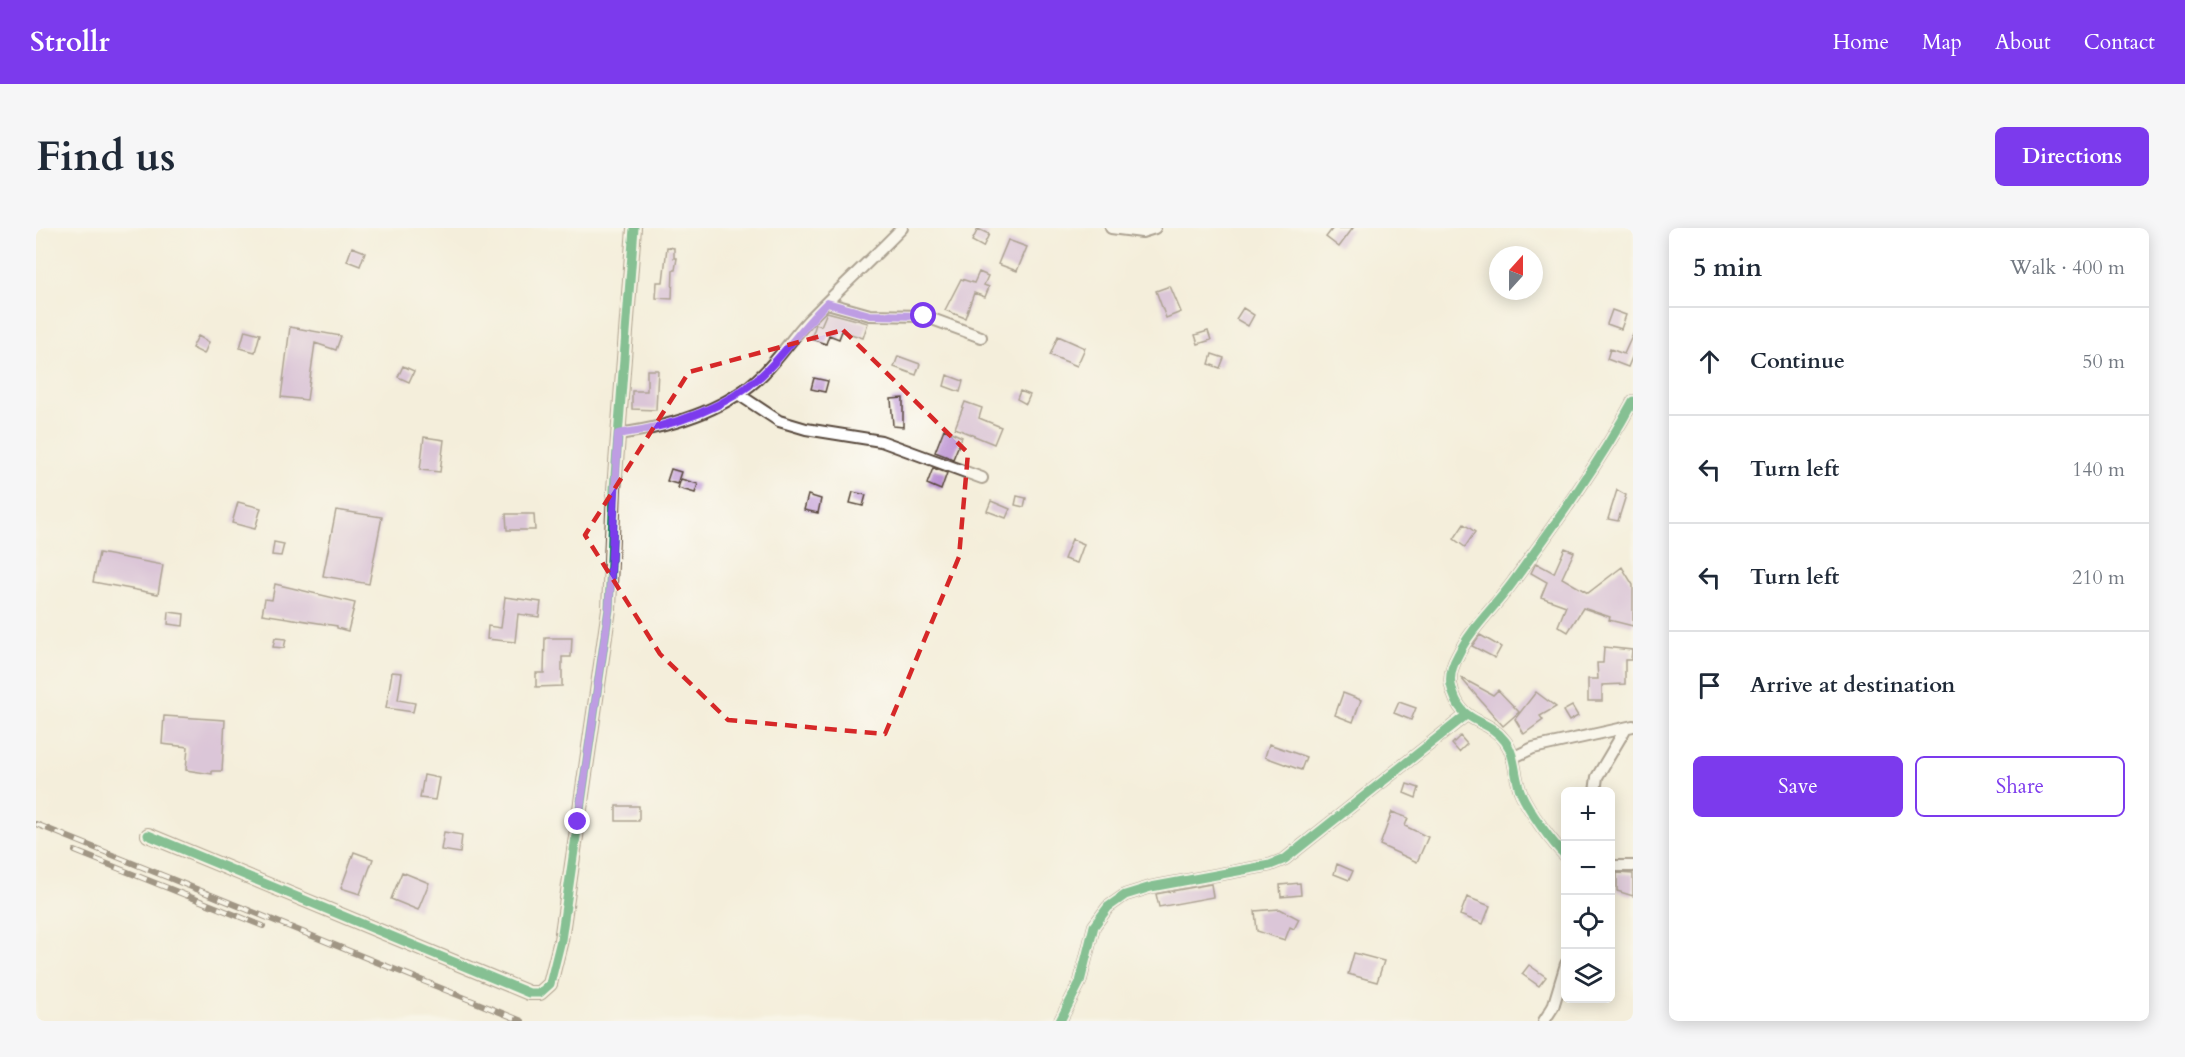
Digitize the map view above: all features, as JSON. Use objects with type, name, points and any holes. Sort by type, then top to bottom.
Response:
[{"type":"street","points":[[148,836],[457,961],[529,993],[540,993],[550,984],[555,970],[609,609],[618,434],[634,228]]},
{"type":"street","points":[[618,434],[651,429],[707,410],[738,394],[763,374],[827,303],[902,228]]},
{"type":"street","points":[[1111,228],[1142,232],[1155,228]]},
{"type":"street","points":[[827,303],[870,315],[924,316],[981,337]]},
{"type":"street","points":[[738,394],[779,421],[815,431],[881,441],[982,478]]},
{"type":"street","points":[[1561,849],[1522,793],[1505,741],[1492,730],[1465,716],[1456,700],[1450,676],[1458,655],[1472,632],[1552,529],[1619,427],[1633,401]]},
{"type":"street","points":[[1060,1021],[1080,982],[1094,926],[1108,907],[1125,895],[1151,887],[1270,865],[1286,858],[1465,716]]},
{"type":"street","points":[[1512,759],[1533,748],[1629,727]]},
{"type":"street","points":[[1596,787],[1597,777],[1629,727]]},
{"type":"street","points":[[1615,866],[1633,866]]},
{"type":"street","points":[[1544,1021],[1553,1007],[1561,981]]},
{"type":"highlighted area","points":[[843,330],[968,453],[959,557],[885,734],[728,720],[660,654],[585,535],[689,372]]},
{"type":"building","points":[[1333,228],[1353,228],[1339,247],[1326,237]]},
{"type":"building","points":[[978,229],[989,234],[983,247],[972,241]]},
{"type":"building","points":[[1008,240],[1027,247],[1017,271],[998,264]]},
{"type":"building","points":[[352,247],[365,252],[360,266],[347,261]]},
{"type":"building","points":[[667,247],[674,248],[674,258],[677,258],[675,270],[673,270],[672,299],[656,298],[657,282],[663,282]]},
{"type":"building","points":[[979,272],[988,276],[984,285],[989,287],[985,297],[974,293],[965,318],[945,310],[961,279],[974,283]]},
{"type":"building","points":[[1170,286],[1181,312],[1166,318],[1156,291]]},
{"type":"building","points":[[1243,308],[1254,315],[1248,326],[1236,319]]},
{"type":"building","points":[[1612,310],[1626,315],[1621,329],[1607,324]]},
{"type":"building","points":[[827,312],[868,323],[863,338],[842,331],[839,339],[829,335],[826,344],[811,339],[816,324],[821,326]]},
{"type":"building","points":[[290,327],[341,336],[336,350],[315,343],[307,400],[281,397]]},
{"type":"building","points":[[245,330],[260,334],[255,352],[240,348]]},
{"type":"building","points":[[1208,331],[1211,340],[1198,344],[1195,335]]},
{"type":"building","points":[[1633,334],[1633,355],[1628,367],[1607,359],[1610,349],[1624,354]]},
{"type":"building","points":[[198,336],[209,342],[204,354],[192,348]]},
{"type":"building","points":[[1058,336],[1085,348],[1077,366],[1050,355]]},
{"type":"building","points":[[1212,354],[1224,358],[1220,368],[1209,364]]},
{"type":"building","points":[[898,356],[920,364],[916,375],[894,367]]},
{"type":"building","points":[[403,366],[414,371],[409,382],[398,377]]},
{"type":"building","points":[[647,370],[658,370],[656,410],[632,409],[632,391],[647,391]]},
{"type":"building","points":[[947,375],[963,381],[960,392],[944,386]]},
{"type":"building","points":[[814,378],[828,381],[825,392],[811,389]]},
{"type":"building","points":[[1020,391],[1030,395],[1026,404],[1017,399]]},
{"type":"building","points":[[903,398],[903,427],[893,426],[891,399]]},
{"type":"building","points":[[965,402],[982,408],[979,418],[1001,427],[994,444],[955,428]]},
{"type":"building","points":[[944,429],[962,437],[953,459],[935,452]]},
{"type":"building","points":[[424,437],[444,440],[440,472],[420,470]]},
{"type":"building","points":[[933,468],[947,473],[941,490],[927,484]]},
{"type":"building","points":[[671,469],[681,472],[677,484],[667,481]]},
{"type":"building","points":[[681,479],[698,484],[695,493],[678,488]]},
{"type":"building","points":[[1617,490],[1626,495],[1618,521],[1608,519]]},
{"type":"building","points":[[853,492],[866,495],[863,506],[850,503]]},
{"type":"building","points":[[808,495],[821,499],[818,513],[804,510]]},
{"type":"building","points":[[1017,496],[1026,498],[1024,507],[1015,505]]},
{"type":"building","points":[[991,501],[1010,509],[1006,518],[987,511]]},
{"type":"building","points":[[238,502],[261,508],[255,529],[232,523]]},
{"type":"building","points":[[336,510],[382,517],[369,584],[323,576]]},
{"type":"building","points":[[506,514],[534,514],[535,530],[507,530]]},
{"type":"building","points":[[1464,524],[1475,532],[1465,547],[1454,539]]},
{"type":"building","points":[[1072,539],[1084,544],[1077,563],[1064,559]]},
{"type":"building","points":[[274,542],[284,544],[281,556],[272,555]]},
{"type":"building","points":[[1565,548],[1574,552],[1562,578],[1588,593],[1622,567],[1633,585],[1633,626],[1609,620],[1610,617],[1583,608],[1568,632],[1558,626],[1566,606],[1541,597],[1547,582],[1531,573],[1536,563],[1554,573]]},
{"type":"building","points":[[99,553],[163,565],[158,594],[93,582]]},
{"type":"building","points":[[275,584],[355,603],[348,631],[337,628],[337,626],[262,614],[265,599],[272,600]]},
{"type":"building","points":[[505,597],[541,602],[539,617],[518,614],[515,642],[487,639],[488,626],[501,628]]},
{"type":"building","points":[[169,612],[184,614],[183,626],[168,624]]},
{"type":"building","points":[[1480,635],[1501,647],[1495,658],[1472,646]]},
{"type":"building","points":[[275,638],[286,639],[284,648],[273,647]]},
{"type":"building","points":[[545,638],[572,638],[571,657],[562,657],[562,686],[536,687],[536,673],[544,673]]},
{"type":"building","points":[[1604,647],[1632,650],[1631,660],[1625,660],[1625,684],[1602,685],[1602,701],[1588,701],[1588,679],[1598,679],[1597,663],[1603,663]]},
{"type":"building","points":[[392,672],[402,673],[398,700],[415,703],[413,712],[386,708]]},
{"type":"building","points":[[1460,677],[1493,695],[1498,690],[1519,712],[1503,726]]},
{"type":"building","points":[[1536,692],[1556,707],[1540,716],[1543,720],[1524,734],[1515,719]]},
{"type":"building","points":[[1343,693],[1361,700],[1353,722],[1335,715]]},
{"type":"building","points":[[1399,702],[1416,708],[1411,720],[1394,713]]},
{"type":"building","points":[[1572,706],[1578,716],[1569,721],[1563,711]]},
{"type":"building","points":[[164,716],[225,720],[222,771],[212,771],[212,774],[186,770],[188,747],[162,744]]},
{"type":"building","points":[[1460,736],[1467,744],[1459,752],[1452,744]]},
{"type":"building","points":[[1269,744],[1306,757],[1301,770],[1265,757]]},
{"type":"building","points":[[424,775],[439,778],[435,800],[420,798]]},
{"type":"building","points":[[1407,784],[1419,788],[1416,798],[1404,793]]},
{"type":"building","points":[[616,806],[639,806],[639,821],[616,821]]},
{"type":"building","points":[[1392,812],[1408,818],[1405,826],[1428,837],[1417,862],[1380,845]]},
{"type":"building","points":[[444,832],[462,835],[460,853],[441,850]]},
{"type":"building","points":[[354,852],[373,859],[360,894],[341,888]]},
{"type":"building","points":[[1337,864],[1353,871],[1349,880],[1334,874]]},
{"type":"building","points":[[402,872],[429,883],[418,910],[391,899]]},
{"type":"building","points":[[1617,873],[1633,874],[1633,896],[1617,891]]},
{"type":"building","points":[[1300,883],[1301,895],[1281,897],[1280,885]]},
{"type":"building","points":[[1211,884],[1213,897],[1159,907],[1156,894]]},
{"type":"building","points":[[1467,897],[1490,906],[1483,924],[1460,915]]},
{"type":"building","points":[[1280,909],[1299,919],[1294,929],[1290,927],[1285,940],[1257,931],[1255,911]]},
{"type":"building","points":[[1354,953],[1384,961],[1377,982],[1348,974]]},
{"type":"building","points":[[1529,965],[1546,977],[1539,986],[1522,974]]},
{"type":"railway","points":[[36,824],[522,1021]]},
{"type":"railway","points":[[75,851],[263,926]]},
{"type":"cycle path","points":[[148,835],[529,993],[540,993],[550,984],[561,940],[609,609],[614,489],[634,228]]},
{"type":"cycle path","points":[[1561,851],[1525,800],[1519,787],[1509,747],[1505,741],[1489,727],[1460,708],[1451,685],[1451,673],[1463,645],[1513,582],[1560,516],[1606,448],[1633,401]]},
{"type":"cycle path","points":[[1060,1021],[1080,982],[1094,926],[1108,907],[1125,895],[1151,887],[1270,865],[1285,859],[1465,716]]},
{"type":"route","points":[[578,822],[609,609],[618,434],[651,429],[707,410],[738,394],[763,374],[807,322],[827,303],[870,315],[924,316]]}]
